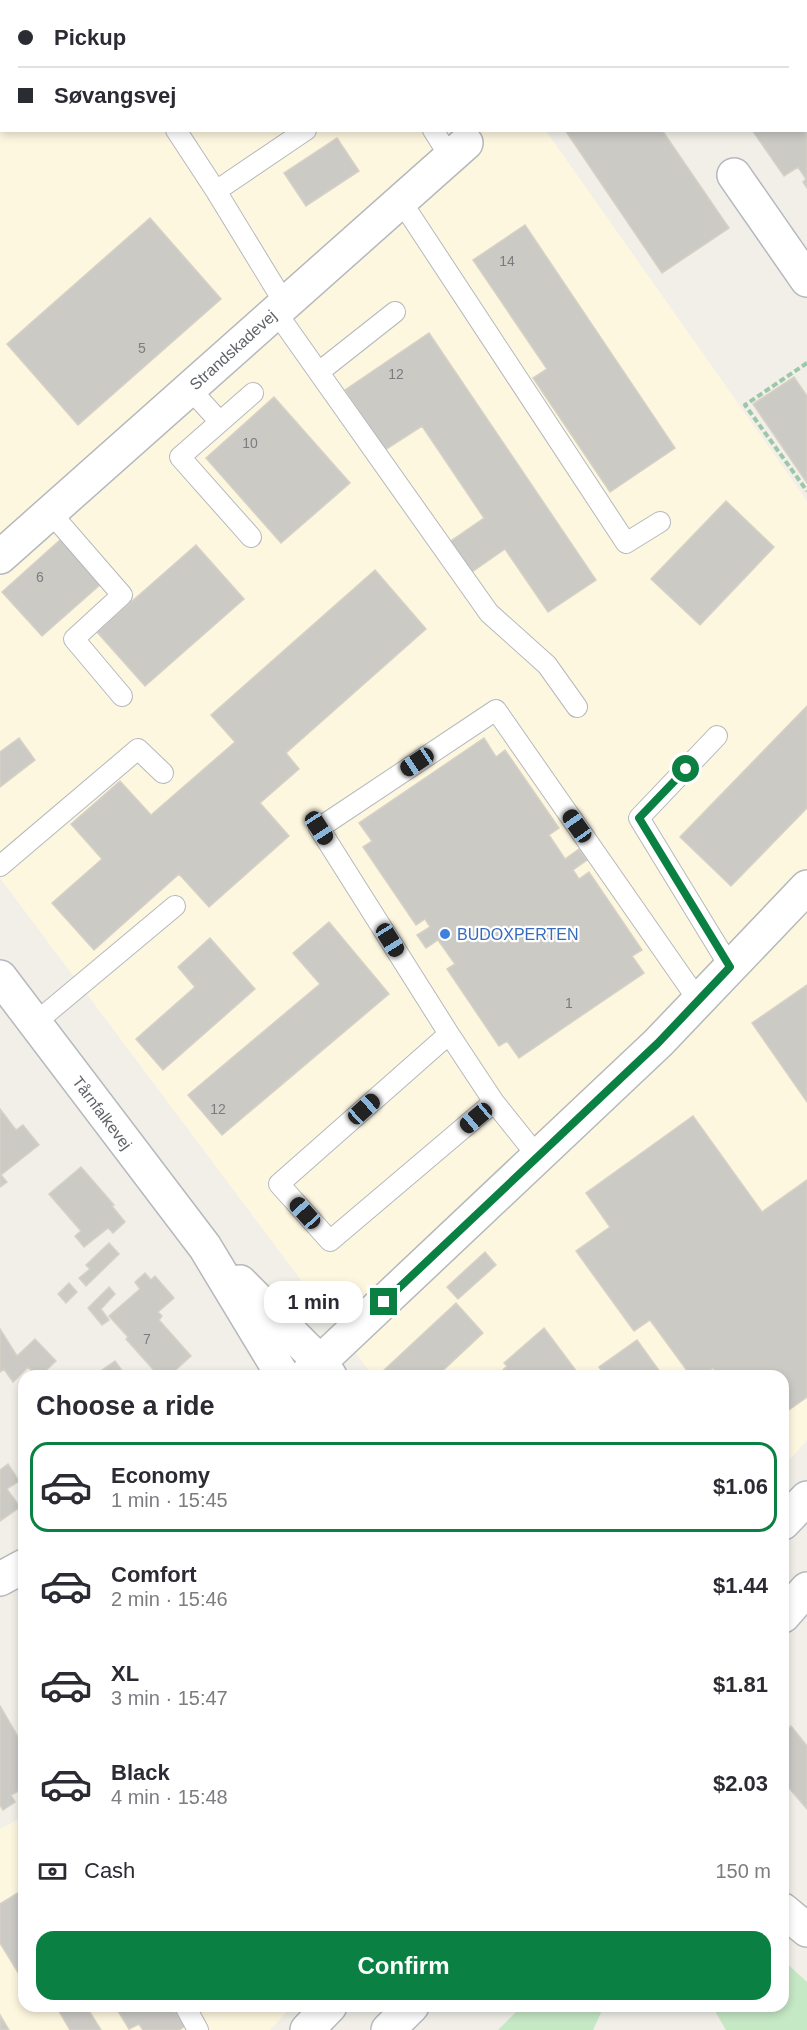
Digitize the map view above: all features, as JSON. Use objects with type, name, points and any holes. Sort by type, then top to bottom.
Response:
[{"type":"street","name":"Strandskadevej","points":[[0,557],[401,201],[450,144]]},
{"type":"street","points":[[734,175],[807,280]]},
{"type":"street","points":[[319,1370],[658,1043],[807,887]]},
{"type":"street","name":"Tårnfalkevej","points":[[0,977],[205,1247],[317,1370]]},
{"type":"street","name":"Tårnfalkevej","points":[[205,1247],[279,1370]]},
{"type":"street","points":[[789,1517],[807,1498]]},
{"type":"street","points":[[0,1579],[18,1569]]},
{"type":"street","points":[[789,1609],[807,1589]]},
{"type":"street","points":[[789,1915],[807,1930]]},
{"type":"street","points":[[307,2030],[324,2012]]},
{"type":"street","points":[[388,2030],[406,2012]]},
{"type":"lane","points":[[177,132],[216,190],[280,308],[319,372],[489,613],[547,665],[577,706]]},
{"type":"lane","points":[[216,190],[303,132]]},
{"type":"lane","points":[[401,201],[626,543],[660,522]]},
{"type":"lane","points":[[319,372],[395,312]]},
{"type":"lane","points":[[190,389],[220,422]]},
{"type":"lane","points":[[251,537],[180,457],[253,393]]},
{"type":"lane","points":[[50,512],[122,595],[74,639],[122,696]]},
{"type":"lane","points":[[538,1157],[494,1102],[319,828],[496,710],[698,1000]]},
{"type":"lane","points":[[717,736],[639,818],[730,967]]},
{"type":"lane","points":[[0,866],[138,749],[163,773]]},
{"type":"lane","points":[[35,1023],[175,906]]},
{"type":"lane","points":[[449,1034],[279,1184],[330,1241],[494,1102]]},
{"type":"lane","points":[[188,2012],[198,2030]]},
{"type":"path","points":[[807,363],[746,405],[807,491]]},
{"type":"shaded area","points":[[0,132],[547,132],[807,501],[807,1440],[789,1460],[789,1370],[368,1370],[0,878]]},
{"type":"shaded area","points":[[18,1819],[18,2012],[286,2012],[270,2030],[0,2030],[0,1829]]},
{"type":"green space","points":[[789,1966],[807,1982],[807,2030],[726,2030],[716,2012],[789,2012]]},
{"type":"green space","points":[[516,2012],[601,2012],[593,2030],[498,2030]]},
{"type":"building","points":[[566,132],[663,132],[729,228],[662,273]]},
{"type":"building","points":[[753,132],[807,132],[807,188],[803,182],[806,179],[798,167],[784,176]]},
{"type":"building","points":[[337,138],[359,171],[306,206],[284,173]]},
{"type":"building","points":[[150,218],[221,299],[78,425],[7,344]]},
{"type":"building","points":[[525,225],[675,448],[610,492],[533,378],[547,369],[473,260]]},
{"type":"building","points":[[429,333],[596,580],[548,612],[505,549],[469,574],[448,543],[484,518],[422,426],[385,450],[345,390]]},
{"type":"building","points":[[794,377],[807,396],[807,483],[753,404]]},
{"type":"building","points":[[274,397],[350,483],[281,543],[206,458]]},
{"type":"building","points":[[726,501],[774,547],[700,625],[651,579]]},
{"type":"building","points":[[61,539],[101,584],[42,636],[2,592]]},
{"type":"building","points":[[196,545],[244,599],[145,686],[97,632]]},
{"type":"building","points":[[375,570],[426,629],[286,753],[299,769],[260,803],[289,836],[209,907],[179,874],[94,950],[52,903],[102,859],[71,824],[120,781],[151,815],[235,742],[211,715]]},
{"type":"building","points":[[807,706],[807,808],[731,886],[680,837]]},
{"type":"building","points":[[19,738],[35,760],[0,787],[0,752]]},
{"type":"building","points":[[484,738],[496,757],[505,750],[559,828],[549,835],[565,859],[579,849],[587,860],[573,870],[579,879],[589,872],[642,950],[632,956],[644,973],[519,1058],[507,1041],[499,1046],[447,969],[455,964],[438,940],[426,948],[417,935],[430,927],[425,919],[416,925],[363,847],[372,841],[359,823]]},
{"type":"building","points":[[329,922],[389,994],[222,1135],[188,1095],[320,984],[293,953]]},
{"type":"building","points":[[210,938],[255,989],[163,1070],[136,1039],[195,987],[178,967]]},
{"type":"building","points":[[807,985],[807,1102],[752,1023]]},
{"type":"building","points":[[0,1109],[16,1130],[23,1125],[39,1145],[1,1175],[7,1182],[0,1187]]},
{"type":"building","points":[[693,1116],[762,1212],[807,1180],[807,1397],[789,1410],[789,1370],[714,1370],[713,1368],[687,1370],[650,1320],[634,1331],[576,1251],[610,1227],[586,1193]]},
{"type":"building","points":[[81,1167],[114,1205],[112,1206],[125,1222],[113,1233],[108,1228],[84,1247],[75,1236],[81,1231],[49,1194]]},
{"type":"building","points":[[109,1243],[119,1254],[86,1286],[79,1278],[90,1269],[86,1265]]},
{"type":"building","points":[[485,1252],[496,1265],[458,1299],[447,1287]]},
{"type":"building","points":[[145,1273],[151,1280],[155,1276],[174,1298],[158,1312],[162,1316],[159,1320],[191,1356],[176,1370],[154,1370],[109,1316],[140,1289],[135,1282]]},
{"type":"building","points":[[69,1283],[77,1292],[66,1303],[58,1294]]},
{"type":"building","points":[[109,1287],[115,1294],[101,1309],[109,1320],[102,1325],[88,1308]]},
{"type":"building","points":[[456,1303],[483,1333],[443,1370],[384,1370]]},
{"type":"building","points":[[544,1328],[576,1370],[503,1370],[507,1366],[504,1363]]},
{"type":"building","points":[[0,1329],[17,1356],[35,1339],[56,1361],[46,1370],[31,1370],[28,1367],[25,1370],[18,1370],[18,1377],[13,1382],[4,1369],[0,1372]]},
{"type":"building","points":[[637,1340],[659,1370],[601,1370],[599,1367]]},
{"type":"building","points":[[115,1361],[122,1370],[102,1370]]},
{"type":"building","points":[[8,1464],[18,1479],[7,1489],[18,1504],[18,1508],[0,1521],[0,1470]]},
{"type":"building","points":[[0,1706],[18,1737],[18,1791],[11,1795],[15,1802],[3,1810],[0,1805]]},
{"type":"building","points":[[791,1726],[807,1746],[807,1809],[789,1788],[789,1728]]},
{"type":"building","points":[[18,1893],[18,1972],[0,1943],[0,1904]]},
{"type":"building","points":[[60,2012],[90,2012],[101,2030],[70,2030]]},
{"type":"building","points":[[119,2012],[175,2012],[185,2026],[179,2030],[143,2030],[139,2024],[129,2029]]},
{"type":"building","points":[[0,2015],[9,2030],[0,2030]]},
{"type":"place","name":"BUDOXPERTEN","points":[[445,934]]},
{"type":"route","points":[[384,1302],[658,1043],[730,967],[639,818],[686,769]]}]
